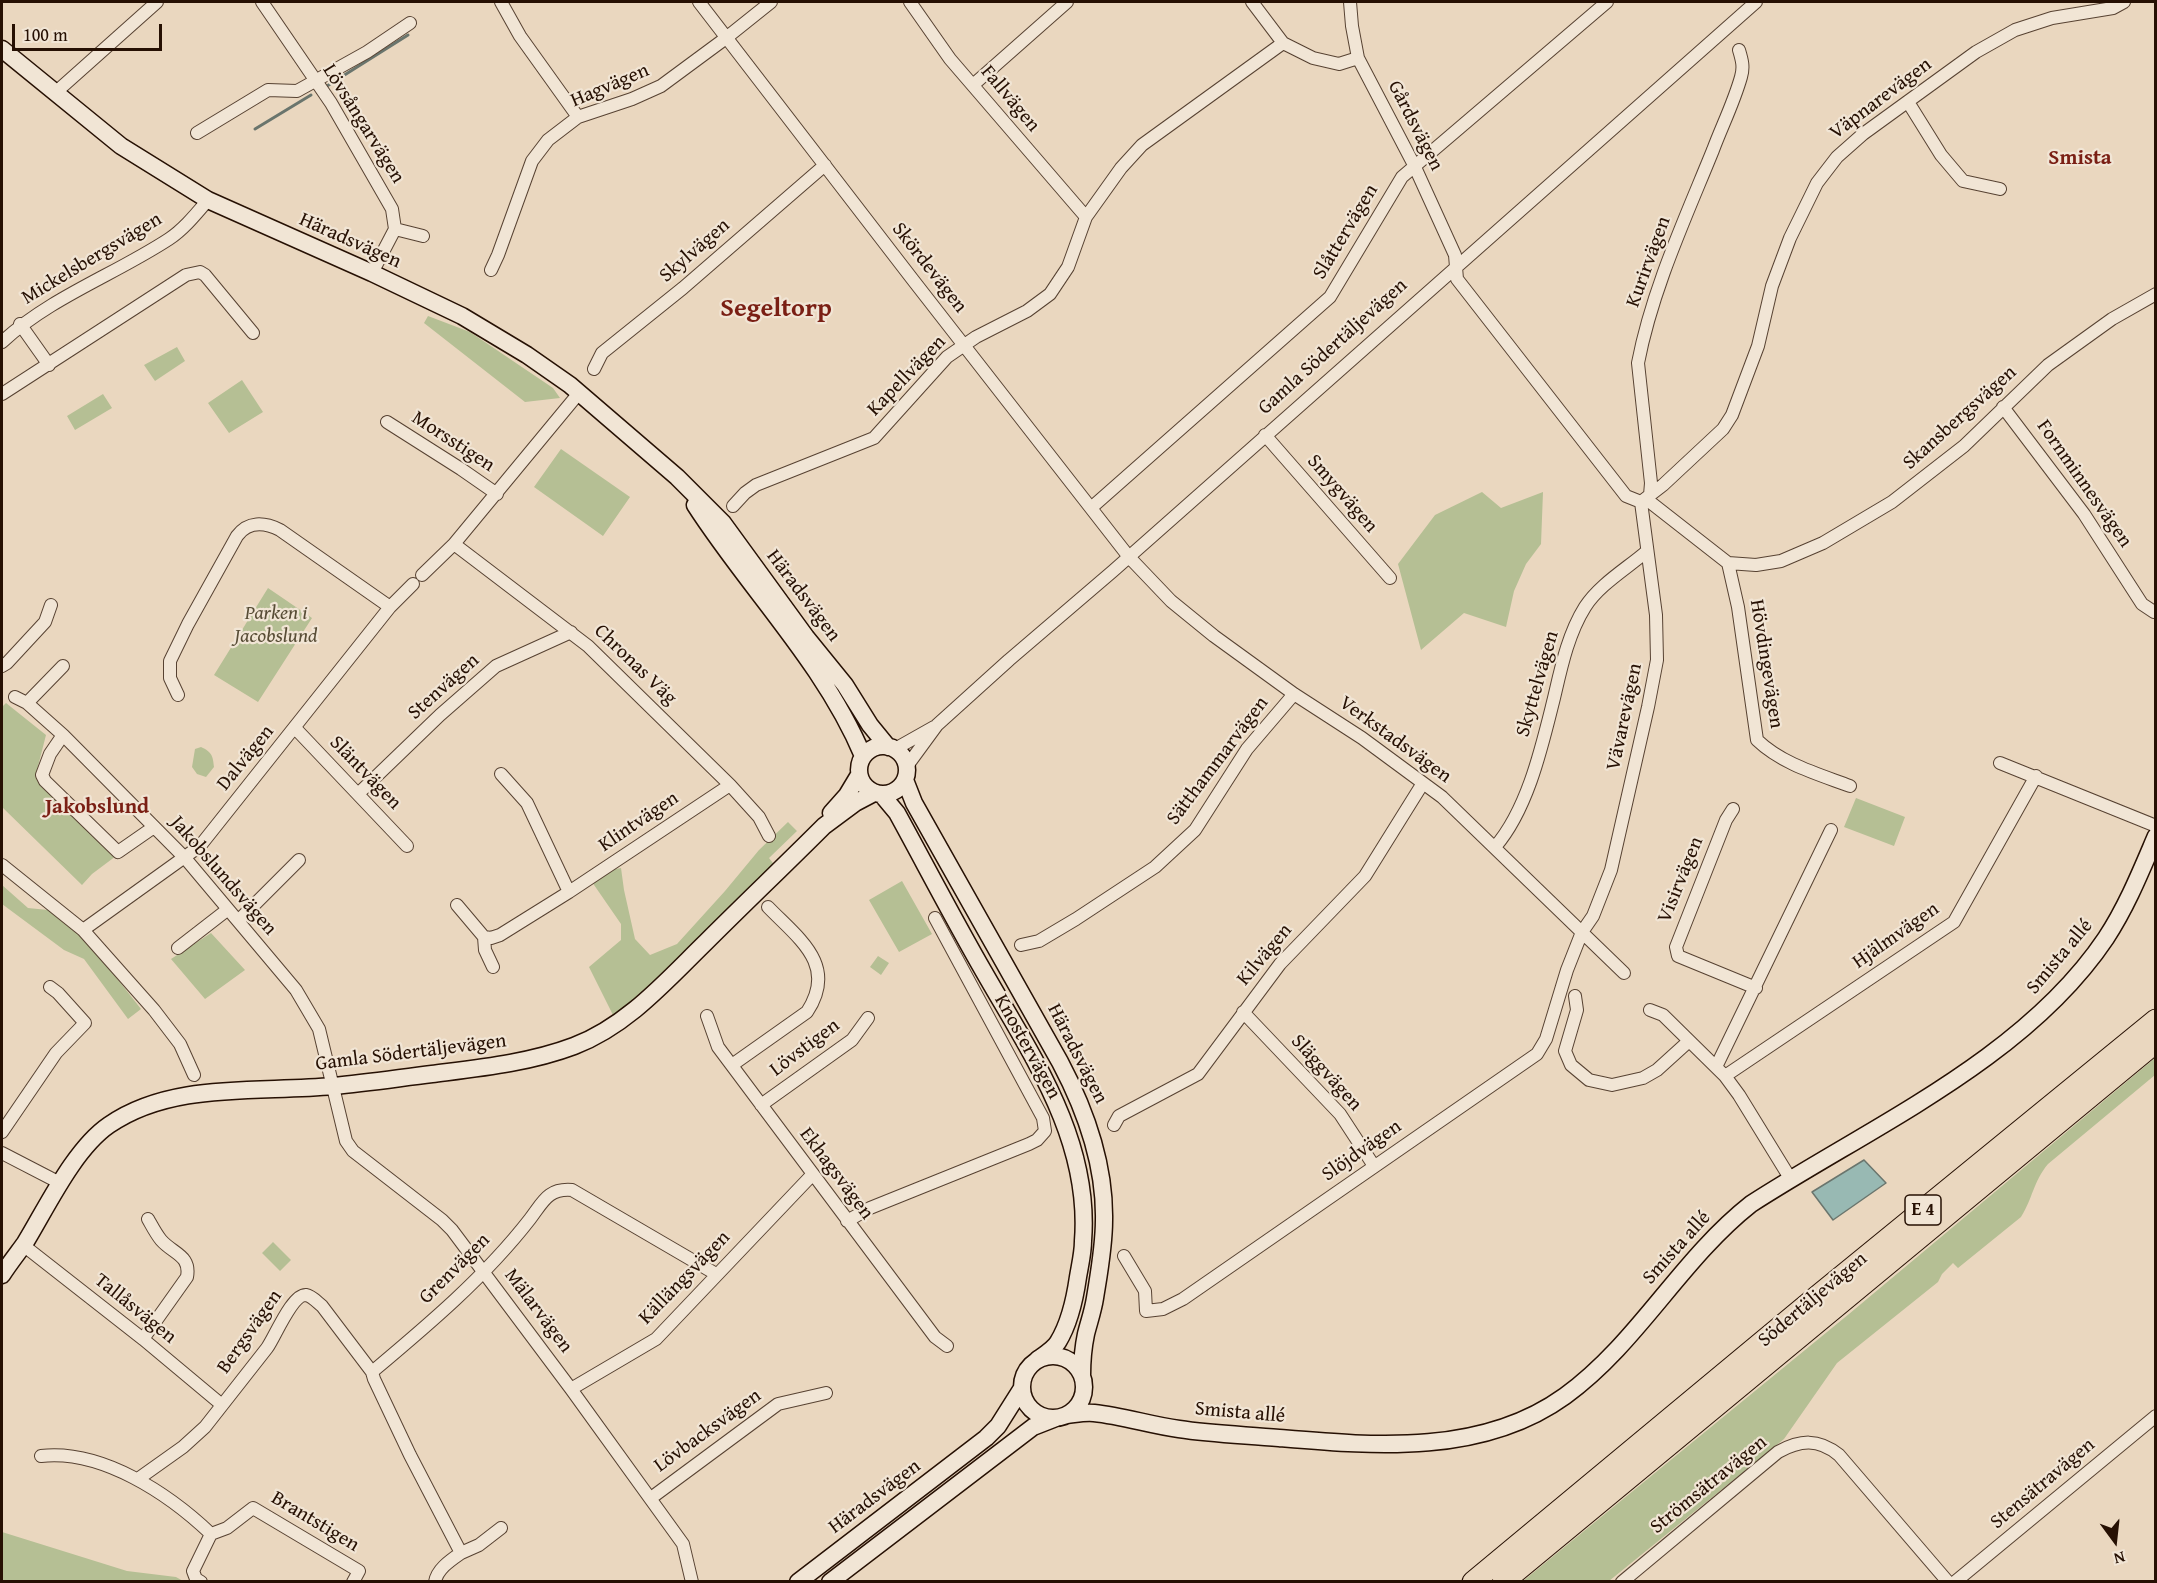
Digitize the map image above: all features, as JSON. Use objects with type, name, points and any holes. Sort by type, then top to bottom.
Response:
[{"type":"highway","name":"Södertäljevägen","points":[[1473,1581],[2156,1020]]},
{"type":"highway","name":"Södertäljevägen","points":[[1503,1581],[2156,1042]]},
{"type":"street","points":[[55,93],[157,2]]},
{"type":"street","name":"Lövsångarvägen","points":[[262,2],[331,103],[392,209],[395,229]]},
{"type":"street","points":[[501,2],[520,36],[578,117]]},
{"type":"street","name":"Skördevägen","points":[[699,2],[1129,557]]},
{"type":"street","name":"Hagvägen","points":[[491,270],[532,161],[548,140],[578,117],[632,99],[661,86],[771,2]]},
{"type":"street","name":"Fallvägen","points":[[910,2],[950,59],[1086,217]]},
{"type":"street","points":[[973,85],[1067,2]]},
{"type":"street","points":[[1252,2],[1283,42],[1313,58],[1339,64],[1358,58]]},
{"type":"street","name":"Gårdsvägen","points":[[1350,2],[1358,58],[1414,165],[1455,255],[1456,266]]},
{"type":"street","name":"Slåttervägen","points":[[1091,508],[1330,297],[1402,177],[1414,165],[1482,110],[1607,2]]},
{"type":"street","name":"Gamla Södertäljevägen","points":[[906,773],[937,725],[1756,2]]},
{"type":"street","name":"Väpnarevägen","points":[[1646,499],[1723,429],[1732,415],[1758,346],[1772,286],[1790,238],[1817,183],[1837,157],[1863,134],[1976,51],[2015,30],[2052,18],[2113,8],[2124,2]]},
{"type":"street","points":[[197,133],[268,90],[297,90],[315,81],[367,52],[410,23]]},
{"type":"street","name":"Kapellvägen","points":[[733,506],[756,485],[874,438],[947,357],[964,345],[1027,311],[1050,294],[1068,267],[1086,217],[1121,168],[1142,145],[1283,42]]},
{"type":"street","name":"Häradsvägen","points":[[2,49],[121,146],[208,200],[462,316],[527,355],[579,393],[677,477],[723,523],[806,637],[845,685],[870,725],[891,748]]},
{"type":"street","name":"Kurirvägen","points":[[1646,499],[1651,483],[1638,363],[1667,265],[1724,125],[1741,76],[1743,63],[1739,50]]},
{"type":"street","points":[[1908,102],[1941,155],[1963,181],[2000,189]]},
{"type":"street","name":"Skylvägen","points":[[594,369],[602,353],[683,288],[825,165]]},
{"type":"street","name":"Mickelsbergsvägen","points":[[2,342],[20,324],[56,300],[171,238],[208,200]]},
{"type":"street","points":[[372,273],[395,229],[423,236]]},
{"type":"street","points":[[1456,266],[1457,279],[1626,496],[1646,499],[1728,563]]},
{"type":"street","points":[[2,394],[162,290],[195,272],[205,275],[253,333]]},
{"type":"street","name":"Skansbergsvägen","points":[[1728,563],[1756,565],[1781,561],[1823,543],[1892,502],[1964,446],[2048,365],[2112,319],[2156,294]]},
{"type":"street","name":"Mickelsbergsvägen","points":[[20,324],[49,365]]},
{"type":"street","points":[[454,544],[579,393]]},
{"type":"street","name":"Fornminnesvägen","points":[[2003,407],[2084,514],[2142,604],[2154,612]]},
{"type":"street","name":"Morsstigen","points":[[387,422],[497,494]]},
{"type":"street","name":"Smygvägen","points":[[1265,435],[1390,578]]},
{"type":"street","name":"Häradsvägen","points":[[677,477],[713,533],[774,612],[830,695],[863,756]]},
{"type":"street","name":"Vävarevägen","points":[[1582,932],[1593,916],[1611,870],[1657,660],[1656,615],[1646,552],[1646,499]]},
{"type":"street","points":[[178,695],[170,678],[170,661],[226,556],[245,527],[268,524],[280,530],[390,607]]},
{"type":"street","name":"Dalvägen","points":[[83,930],[200,846],[390,607],[454,544]]},
{"type":"street","name":"Chronas Väg","points":[[454,544],[571,632],[611,668],[730,784],[759,817],[769,836]]},
{"type":"street","name":"Skyttelvägen","points":[[1495,847],[1504,836],[1526,794],[1564,658],[1586,606],[1600,590],[1646,552]]},
{"type":"street","name":"Verkstadsvägen","points":[[1129,557],[1179,608],[1214,636],[1294,694],[1362,738],[1442,797],[1624,972]]},
{"type":"street","name":"Hövdingevägen","points":[[1728,563],[1738,607],[1757,740],[1788,762],[1850,786]]},
{"type":"street","points":[[2,666],[45,622],[51,605]]},
{"type":"street","name":"Stenvägen","points":[[359,793],[447,708],[496,666],[571,632]]},
{"type":"street","points":[[27,703],[63,666]]},
{"type":"street","name":"Sätthammarvägen","points":[[1022,945],[1039,941],[1155,867],[1195,830],[1246,749],[1294,694]]},
{"type":"street","name":"Jakobslundsvägen","points":[[15,697],[27,703],[63,735],[185,858],[296,990],[311,1014],[323,1044],[333,1086]]},
{"type":"street","name":"Gamla Södertäljevägen","points":[[891,748],[937,725]]},
{"type":"street","name":"Släntvägen","points":[[295,728],[407,846]]},
{"type":"street","points":[[63,735],[50,754],[42,775],[45,781],[118,852],[154,827]]},
{"type":"street","points":[[875,747],[891,748],[903,756],[906,773],[894,792],[878,794],[863,785],[859,775],[859,764],[863,756],[875,747]]},
{"type":"street","points":[[2000,763],[2156,826]]},
{"type":"street","name":"Häradsvägen","points":[[906,773],[914,803],[1060,1062],[1078,1097],[1090,1131],[1101,1180],[1104,1220],[1094,1309],[1086,1334],[1082,1358],[1083,1380]]},
{"type":"street","points":[[501,774],[527,803],[569,892]]},
{"type":"street","name":"Gamla Södertäljevägen","points":[[824,826],[832,810],[847,795],[859,775]]},
{"type":"street","name":"Hjälmvägen","points":[[1720,1071],[1954,922],[2036,776]]},
{"type":"street","name":"Kilvägen","points":[[1113,1125],[1119,1116],[1198,1074],[1280,964],[1365,876],[1423,783]]},
{"type":"street","name":"Klintvägen","points":[[484,937],[500,935],[569,892],[730,784]]},
{"type":"street","name":"Häradsvägen","points":[[878,794],[897,813],[1047,1081],[1066,1124],[1079,1174],[1083,1206],[1083,1241],[1076,1287],[1065,1328],[1057,1344],[1037,1360]]},
{"type":"street","name":"Gamla Södertäljevägen","points":[[2,1275],[60,1183],[88,1146],[108,1126],[156,1102],[214,1093],[333,1086],[487,1067],[551,1054],[574,1046],[597,1036],[639,1007],[824,826],[855,803],[878,794]]},
{"type":"street","name":"Visirvägen","points":[[1733,809],[1726,820],[1676,947],[1678,956],[1756,988]]},
{"type":"street","points":[[1720,1071],[1756,988],[1831,830]]},
{"type":"street","name":"Smista allé","points":[[1061,1417],[1092,1413],[1182,1430],[1384,1444],[1438,1443],[1486,1433],[1536,1413],[1563,1397],[1594,1373],[1625,1341],[1693,1258],[1725,1225],[1750,1204],[1991,1055],[2046,1008],[2105,939],[2133,890],[2156,836]]},
{"type":"street","points":[[238,921],[299,860]]},
{"type":"street","points":[[2,865],[83,930],[154,1010],[180,1044],[194,1075]]},
{"type":"street","points":[[457,905],[484,937],[485,950],[493,967]]},
{"type":"street","points":[[732,1065],[807,1012],[818,990],[818,972],[813,954],[768,907]]},
{"type":"street","points":[[178,948],[227,910]]},
{"type":"street","name":"Knostervägen","points":[[847,1221],[870,1208],[1029,1144],[1037,1140],[1045,1131],[1043,1118],[935,918]]},
{"type":"street","name":"Slöjdvägen","points":[[1124,1256],[1145,1291],[1146,1311],[1163,1308],[1183,1299],[1537,1054],[1546,1039],[1567,970],[1582,932]]},
{"type":"street","points":[[2,1132],[56,1053],[85,1023],[50,987]]},
{"type":"street","points":[[1575,996],[1577,1010],[1565,1051],[1571,1065],[1589,1080],[1612,1085],[1642,1078],[1657,1070],[1689,1041]]},
{"type":"street","points":[[1650,1010],[1663,1015],[1720,1071],[1739,1095],[1790,1178]]},
{"type":"street","name":"Släggvägen","points":[[1244,1012],[1340,1114],[1374,1166]]},
{"type":"street","name":"Ekhagsvägen","points":[[707,1016],[718,1047],[935,1337],[947,1346]]},
{"type":"street","name":"Lövstigen","points":[[761,1105],[852,1040],[868,1018]]},
{"type":"street","name":"Mälarvägen","points":[[333,1086],[341,1128],[352,1151],[452,1230],[683,1544],[692,1581]]},
{"type":"street","points":[[2,1153],[60,1183]]},
{"type":"street","name":"Källängsvägen","points":[[571,1389],[656,1339],[812,1175]]},
{"type":"street","name":"Grenvägen","points":[[372,1372],[484,1272],[517,1236],[549,1194],[560,1189],[572,1190],[716,1274]]},
{"type":"street","points":[[142,1339],[187,1277],[188,1267],[185,1260],[160,1240],[148,1219]]},
{"type":"street","name":"Tallåsvägen","points":[[23,1245],[222,1405]]},
{"type":"street","name":"Bergsvägen","points":[[138,1479],[183,1447],[205,1427],[267,1348],[276,1335],[290,1305],[300,1296],[306,1295],[321,1306],[372,1372],[410,1455],[461,1553]]},
{"type":"street","points":[[1046,1356],[1068,1359],[1077,1367],[1083,1380],[1081,1402],[1075,1410],[1061,1417],[1045,1417],[1029,1407],[1024,1400],[1023,1377],[1037,1360],[1046,1356]]},
{"type":"street","name":"Smista allé","points":[[1083,1380],[1096,1400],[1119,1417]]},
{"type":"street","name":"Häradsvägen","points":[[798,1581],[986,1438],[998,1426],[1022,1388]]},
{"type":"street","name":"Lövbacksvägen","points":[[651,1498],[778,1404],[826,1393]]},
{"type":"street","name":"Stensätravägen","points":[[1956,1581],[2156,1416]]},
{"type":"street","name":"Häradsvägen","points":[[830,1581],[1034,1426],[1061,1417]]},
{"type":"street","name":"Strömsätravägen","points":[[1622,1581],[1778,1452],[1792,1444],[1811,1442],[1830,1448],[1839,1455],[1948,1581]]},
{"type":"street","points":[[41,1456],[83,1458],[138,1479],[192,1516],[210,1534],[194,1571],[196,1579],[201,1581]]},
{"type":"street","name":"Brantstigen","points":[[210,1534],[227,1528],[254,1508],[359,1571],[353,1581]]},
{"type":"street","points":[[435,1581],[436,1576],[447,1563],[461,1553],[479,1545],[501,1528]]},
{"type":"green space","points":[[428,316],[470,332],[553,388],[560,398],[525,402],[424,323]]},
{"type":"green space","points":[[177,347],[185,361],[155,381],[144,365]]},
{"type":"green space","points":[[242,380],[263,412],[229,433],[208,403]]},
{"type":"green space","points":[[103,394],[112,408],[75,430],[67,416]]},
{"type":"green space","points":[[561,449],[630,497],[603,536],[534,487]]},
{"type":"green space","points":[[1482,492],[1501,508],[1543,492],[1541,544],[1526,564],[1514,591],[1506,627],[1464,613],[1421,650],[1398,564],[1435,515]]},
{"type":"green space","name":"Parken i Jacobslund","points":[[268,588],[312,618],[258,702],[214,675]]},
{"type":"green space","points":[[6,703],[46,735],[36,774],[40,782],[116,856],[92,874],[82,885],[2,807],[2,707]]},
{"type":"green space","points":[[201,747],[210,753],[213,760],[214,767],[206,777],[197,774],[192,767],[195,749]]},
{"type":"green space","points":[[1856,798],[1905,817],[1894,846],[1844,827]]},
{"type":"green space","points":[[788,822],[797,831],[769,858],[776,867],[683,959],[614,1017],[589,967],[621,940],[621,924],[592,882],[610,870],[621,868],[635,939],[650,955],[677,944],[759,850]]},
{"type":"green space","points":[[902,881],[932,934],[899,952],[869,900]]},
{"type":"green space","points":[[2,885],[28,908],[48,910],[79,930],[141,1009],[128,1019],[84,959],[64,950],[2,904]]},
{"type":"green space","points":[[211,933],[245,970],[205,999],[171,959]]},
{"type":"green space","points":[[878,956],[889,963],[881,975],[870,967]]},
{"type":"green space","points":[[2155,1058],[2155,1075],[2048,1164],[2039,1177],[2021,1217],[1958,1268],[1953,1263],[1942,1274],[1938,1282],[1837,1363],[1784,1439],[1609,1581],[1523,1581],[1849,1314]]},
{"type":"green space","points":[[273,1242],[291,1260],[280,1271],[262,1253]]},
{"type":"green space","points":[[2,1532],[127,1571],[176,1577],[183,1581],[2,1581]]},
{"type":"water","points":[[1864,1160],[1886,1183],[1833,1220],[1812,1192]]},
{"type":"waterway","points":[[327,86],[408,35]]},
{"type":"waterway","points":[[255,129],[311,95]]},
{"type":"district","name":"Smista","points":[[2080,159]]},
{"type":"district","name":"Segeltorp","points":[[776,309]]},
{"type":"district","name":"Jakobslund","points":[[97,808]]}]
